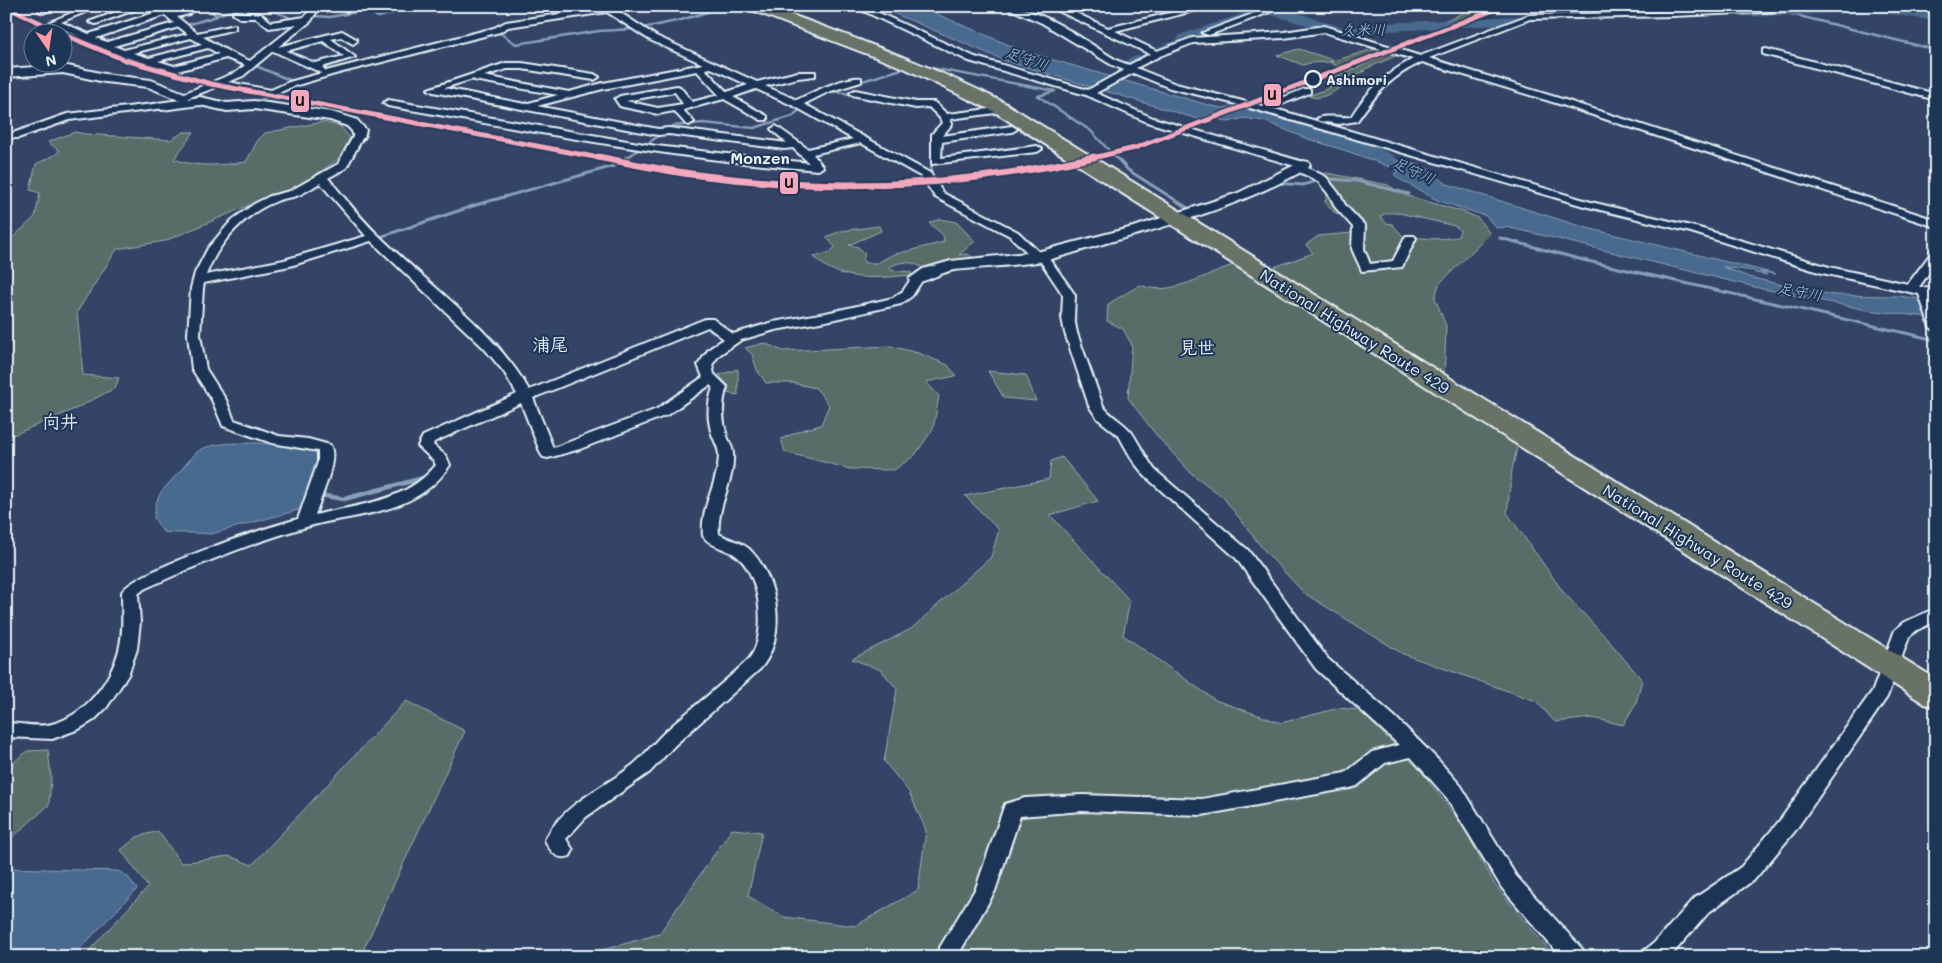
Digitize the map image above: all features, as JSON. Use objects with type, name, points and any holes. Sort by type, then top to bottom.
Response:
[{"type":"highway","name":"National Highway Route 429","points":[[754,6],[926,71],[960,86],[1007,119],[1176,218],[1936,695]]},
{"type":"main road","points":[[6,73],[63,69],[105,78],[151,84],[183,97]]},
{"type":"main road","points":[[162,106],[183,97]]},
{"type":"main road","points":[[162,106],[200,102],[218,106],[247,107],[254,105],[321,114],[352,123],[359,130],[359,135]]},
{"type":"main road","points":[[917,279],[929,272],[952,266],[1038,257],[1176,218],[1243,196],[1301,166]]},
{"type":"street","points":[[43,11],[57,6]]},
{"type":"street","points":[[96,6],[54,22],[104,46],[147,62],[174,69],[225,54]]},
{"type":"street","points":[[120,6],[127,7],[141,14]]},
{"type":"street","points":[[170,16],[188,10],[182,6]]},
{"type":"street","points":[[183,97],[240,74],[276,49],[309,18],[316,7],[308,6]]},
{"type":"street","points":[[857,6],[960,55],[1090,92],[1150,120],[1301,166],[1322,179],[1335,194],[1340,206],[1359,226],[1358,249],[1366,268],[1398,264],[1410,238]]},
{"type":"street","points":[[1007,6],[1045,21],[1129,70],[1173,86],[1262,108],[1604,208],[1687,228],[1842,274],[1929,294],[1933,332]]},
{"type":"street","points":[[1042,6],[1060,7],[1157,54]]},
{"type":"street","points":[[1107,31],[1209,6]]},
{"type":"street","points":[[1577,6],[1608,14]]},
{"type":"street","points":[[1280,114],[1339,121],[1354,119],[1378,86],[1419,58],[1529,17],[1672,14],[1852,6]]},
{"type":"street","points":[[1886,6],[1928,6]]},
{"type":"street","points":[[1912,7],[1936,13]]},
{"type":"street","points":[[109,24],[159,8]]},
{"type":"street","points":[[219,83],[272,93],[327,73],[497,30],[506,26],[606,8],[653,38],[797,104],[926,175],[939,195],[1002,226],[1038,257],[1045,260],[1069,295],[1068,318],[1071,333],[1096,406],[1103,416],[1125,434],[1140,461],[1150,473],[1242,554],[1322,664],[1387,720],[1432,766],[1454,792],[1509,882],[1575,957]]},
{"type":"street","points":[[1160,9],[1173,14]]},
{"type":"street","points":[[93,22],[130,10]]},
{"type":"street","points":[[85,38],[166,12],[208,45],[252,65]]},
{"type":"street","points":[[1190,42],[1189,38],[1266,12]]},
{"type":"street","points":[[238,14],[240,16],[258,16],[268,25],[278,25],[309,18]]},
{"type":"street","points":[[249,25],[265,22]]},
{"type":"street","points":[[104,46],[179,24]]},
{"type":"street","points":[[123,53],[228,25]]},
{"type":"street","points":[[1090,92],[1157,54],[1190,42],[1230,37],[1284,35],[1324,29],[1721,153],[1936,224]]},
{"type":"street","points":[[276,49],[342,34],[353,41]]},
{"type":"street","points":[[315,66],[351,57],[324,38]]},
{"type":"street","points":[[147,62],[208,45]]},
{"type":"street","points":[[276,49],[327,73]]},
{"type":"street","points":[[1766,52],[1936,97]]},
{"type":"street","points":[[496,122],[524,106],[569,94],[714,65]]},
{"type":"street","points":[[602,86],[592,73],[506,66],[433,89],[663,132],[775,145],[796,144]]},
{"type":"street","points":[[698,67],[725,96],[764,118]]},
{"type":"street","points":[[797,104],[825,90],[858,80],[842,73]]},
{"type":"street","points":[[689,105],[677,89],[620,99],[623,104],[658,110],[676,108],[689,105],[725,96],[757,85],[798,75],[808,77],[825,90]]},
{"type":"street","points":[[473,76],[569,94]]},
{"type":"street","points":[[1262,108],[1306,91]]},
{"type":"street","points":[[856,94],[916,105],[931,104],[945,117],[947,124],[937,134],[936,162],[1037,149]]},
{"type":"street","points":[[388,103],[627,146],[821,171],[796,144],[776,129]]},
{"type":"street","points":[[6,135],[14,136],[67,116],[162,106]]},
{"type":"street","points":[[676,108],[689,122]]},
{"type":"street","points":[[945,117],[1007,119]]},
{"type":"street","points":[[937,140],[1007,119]]},
{"type":"street","points":[[640,147],[663,132]]},
{"type":"street","points":[[305,522],[325,462],[325,448],[308,442],[277,440],[228,424],[219,400],[199,369],[194,335],[197,288],[201,273],[212,250],[241,218],[274,198],[294,193],[342,166],[359,135]]},
{"type":"street","points":[[806,154],[862,140]]},
{"type":"street","points":[[322,178],[373,236],[505,362],[525,396],[538,435],[548,454],[575,446],[662,412],[711,378]]},
{"type":"street","points":[[200,280],[286,263],[373,236]]},
{"type":"street","points":[[1911,289],[1936,254]]},
{"type":"street","points":[[563,850],[555,840],[558,832],[574,816],[640,770],[673,736],[747,671],[762,655],[767,640],[769,621],[766,602],[756,572],[747,556],[711,536],[710,512],[725,469],[727,456],[716,424],[715,397],[720,387],[711,378],[705,365],[714,352],[732,339],[773,326],[826,317],[896,300],[908,293],[917,279]]},
{"type":"street","points":[[6,730],[52,732],[80,719],[101,702],[111,684],[120,674],[128,649],[131,622],[130,592],[138,585],[240,543],[305,522],[389,503],[405,497],[425,484],[443,465],[441,459],[425,446],[428,439],[525,396],[709,322],[732,339]]},
{"type":"street","points":[[1653,957],[1662,950],[1702,905],[1748,873],[1788,825],[1881,692],[1901,634],[1911,626],[1936,614]]},
{"type":"street","points":[[945,957],[985,891],[1012,810],[1025,806],[1082,803],[1202,807],[1350,780],[1379,757],[1414,749]]},
{"type":"green space","points":[[1500,6],[1459,20],[1434,23],[1453,18],[1473,7]]},
{"type":"green space","points":[[1377,48],[1384,51],[1339,67],[1329,62],[1303,65],[1277,55],[1299,49],[1333,60],[1330,62]]},
{"type":"green space","points":[[1392,53],[1398,55],[1346,78],[1341,82],[1343,86],[1331,93],[1322,97],[1309,96],[1331,87],[1323,82]]},
{"type":"green space","points":[[322,122],[340,126],[350,138],[340,157],[290,191],[273,195],[165,241],[117,249],[77,312],[83,375],[119,378],[115,388],[77,408],[6,438],[6,244],[35,217],[40,193],[30,190],[36,164],[60,151],[48,142],[75,132],[170,140],[184,132],[194,132],[174,159],[192,164],[219,165],[246,162],[258,140],[265,133]]},
{"type":"green space","points":[[1327,173],[1388,185],[1404,195],[1464,212],[1478,218],[1490,234],[1439,284],[1435,298],[1446,326],[1444,380],[1269,269],[1313,253],[1306,245],[1318,236],[1351,233],[1352,228],[1345,217],[1334,212],[1325,202],[1330,185],[1321,175]],"holes":[[[1387,213],[1399,213],[1455,226],[1460,230],[1458,237],[1439,239],[1404,237],[1392,224],[1386,223],[1380,216]]]},
{"type":"green space","points":[[940,219],[956,222],[975,241],[959,255],[968,254],[975,259],[926,270],[913,263],[898,263],[889,268],[890,270],[911,272],[911,275],[860,277],[835,271],[814,257],[830,252],[835,247],[826,237],[841,231],[879,226],[881,231],[849,245],[858,247],[865,253],[863,260],[865,263],[877,263],[892,255],[944,242],[943,235],[929,223]]},
{"type":"green space","points":[[1236,264],[1518,444],[1512,470],[1507,513],[1564,593],[1642,680],[1636,703],[1623,725],[1592,718],[1555,722],[1536,701],[1403,654],[1304,593],[1263,549],[1223,497],[1191,473],[1157,436],[1128,398],[1132,345],[1123,329],[1107,321],[1108,304],[1140,285],[1152,288],[1176,286]]},
{"type":"green space","points":[[764,343],[783,351],[890,346],[918,353],[948,365],[956,376],[926,382],[939,396],[933,429],[915,455],[894,470],[850,469],[785,452],[781,439],[802,430],[821,425],[829,405],[816,388],[792,383],[766,383],[757,370],[752,354],[745,348]]},
{"type":"green space","points":[[738,369],[738,395],[727,393],[729,386],[719,375]]},
{"type":"green space","points":[[988,371],[1026,375],[1036,401],[1004,398]]},
{"type":"green space","points":[[1062,457],[1098,501],[1050,515],[1130,601],[1123,635],[1215,700],[1281,723],[1339,708],[1359,710],[1421,771],[1463,826],[1495,885],[1555,957],[578,957],[659,934],[732,829],[762,832],[748,896],[784,917],[855,926],[918,890],[926,830],[909,792],[884,761],[897,689],[881,670],[852,659],[911,629],[991,557],[999,530],[965,496],[1049,479],[1051,461]]},
{"type":"green space","points":[[406,701],[465,731],[360,957],[83,957],[148,887],[121,850],[137,837],[158,831],[181,863],[229,856],[252,865]]},
{"type":"green space","points":[[48,750],[51,777],[49,805],[6,843],[6,769],[27,751]]},
{"type":"water","points":[[877,6],[918,6],[1023,51],[1208,105],[1222,108],[1236,106],[1337,135],[1342,137],[1337,140],[1375,149],[1401,162],[1419,165],[1437,173],[1435,175],[1447,184],[1583,227],[1776,274],[1760,272],[1767,275],[1755,273],[1754,271],[1723,267],[1749,277],[1808,291],[1835,295],[1899,296],[1936,301],[1936,318],[1867,310],[1763,289],[1506,227],[1496,228],[1486,216],[1439,201],[1399,179],[1394,174],[1398,171],[1396,169],[1305,138],[1264,121],[1244,118],[1229,122],[1207,116],[1201,120],[1006,61]]},
{"type":"water","points":[[257,443],[306,447],[320,454],[302,509],[211,534],[163,532],[154,518],[156,503],[161,492],[197,452],[209,446]]},
{"type":"water","points":[[6,868],[118,871],[128,877],[137,889],[72,957],[6,957]]},
{"type":"waterway","points":[[197,33],[187,25],[217,16],[205,6]]},
{"type":"waterway","points":[[314,16],[330,17],[367,10],[378,17],[414,8],[413,6]]},
{"type":"waterway","points":[[643,28],[681,20],[727,6]]},
{"type":"waterway","points":[[1252,6],[1267,10]]},
{"type":"waterway","points":[[1573,6],[1601,14]]},
{"type":"waterway","points":[[216,15],[238,9],[256,8],[274,11],[295,20]]},
{"type":"waterway","name":"久米川","points":[[1740,13],[1877,8],[1934,17]]},
{"type":"waterway","name":"久米川","points":[[1163,50],[1186,42],[1184,38],[1267,10],[1344,32],[1388,27],[1518,20]]},
{"type":"waterway","points":[[1779,11],[1936,50]]},
{"type":"waterway","name":"久米川","points":[[1921,14],[1936,17]]},
{"type":"waterway","points":[[497,31],[516,44],[599,31],[634,29]]},
{"type":"waterway","name":"久米川","points":[[1133,62],[1154,54]]},
{"type":"waterway","points":[[256,66],[297,83]]},
{"type":"waterway","points":[[926,67],[1055,91],[1038,96],[1091,131],[1117,159]]},
{"type":"waterway","points":[[856,83],[905,68]]},
{"type":"waterway","points":[[831,91],[856,95]]},
{"type":"waterway","points":[[254,103],[274,94]]},
{"type":"waterway","points":[[625,159],[673,126],[703,123],[754,128],[793,116],[801,108]]},
{"type":"waterway","points":[[932,159],[933,132],[942,123],[935,112]]},
{"type":"waterway","name":"足守川","points":[[1306,128],[1356,144],[1387,159]]},
{"type":"waterway","points":[[352,159],[360,142],[367,136]]},
{"type":"waterway","points":[[342,169],[352,157]]},
{"type":"waterway","points":[[931,175],[932,157]]},
{"type":"waterway","points":[[1116,157],[1128,170],[1191,210]]},
{"type":"waterway","points":[[380,237],[479,204],[614,166]]},
{"type":"waterway","points":[[1331,179],[1357,181],[1409,194]]},
{"type":"waterway","points":[[1277,183],[1303,185],[1320,180]]},
{"type":"waterway","points":[[339,192],[380,237]]},
{"type":"waterway","points":[[380,237],[422,275]]},
{"type":"waterway","points":[[1500,238],[1583,260],[1936,340]]},
{"type":"waterway","points":[[476,324],[496,342],[510,362]]},
{"type":"waterway","points":[[509,361],[516,371]]},
{"type":"waterway","points":[[319,495],[344,499],[427,477]]},
{"type":"transit line","name":"U","points":[[72,38],[125,60],[211,84],[521,144],[705,176],[780,183],[857,185],[977,178],[1056,166],[1135,148],[1504,6]]},
{"type":"transit line","name":"U","points":[[6,7],[38,22]]},
{"type":"place","name":"Ashimori","points":[[1313,79]]},
{"type":"district","name":"Monzen","points":[[760,157]]},
{"type":"district","name":"浦尾","points":[[550,344]]},
{"type":"district","name":"見世","points":[[1197,347]]},
{"type":"district","name":"向井","points":[[60,421]]}]
